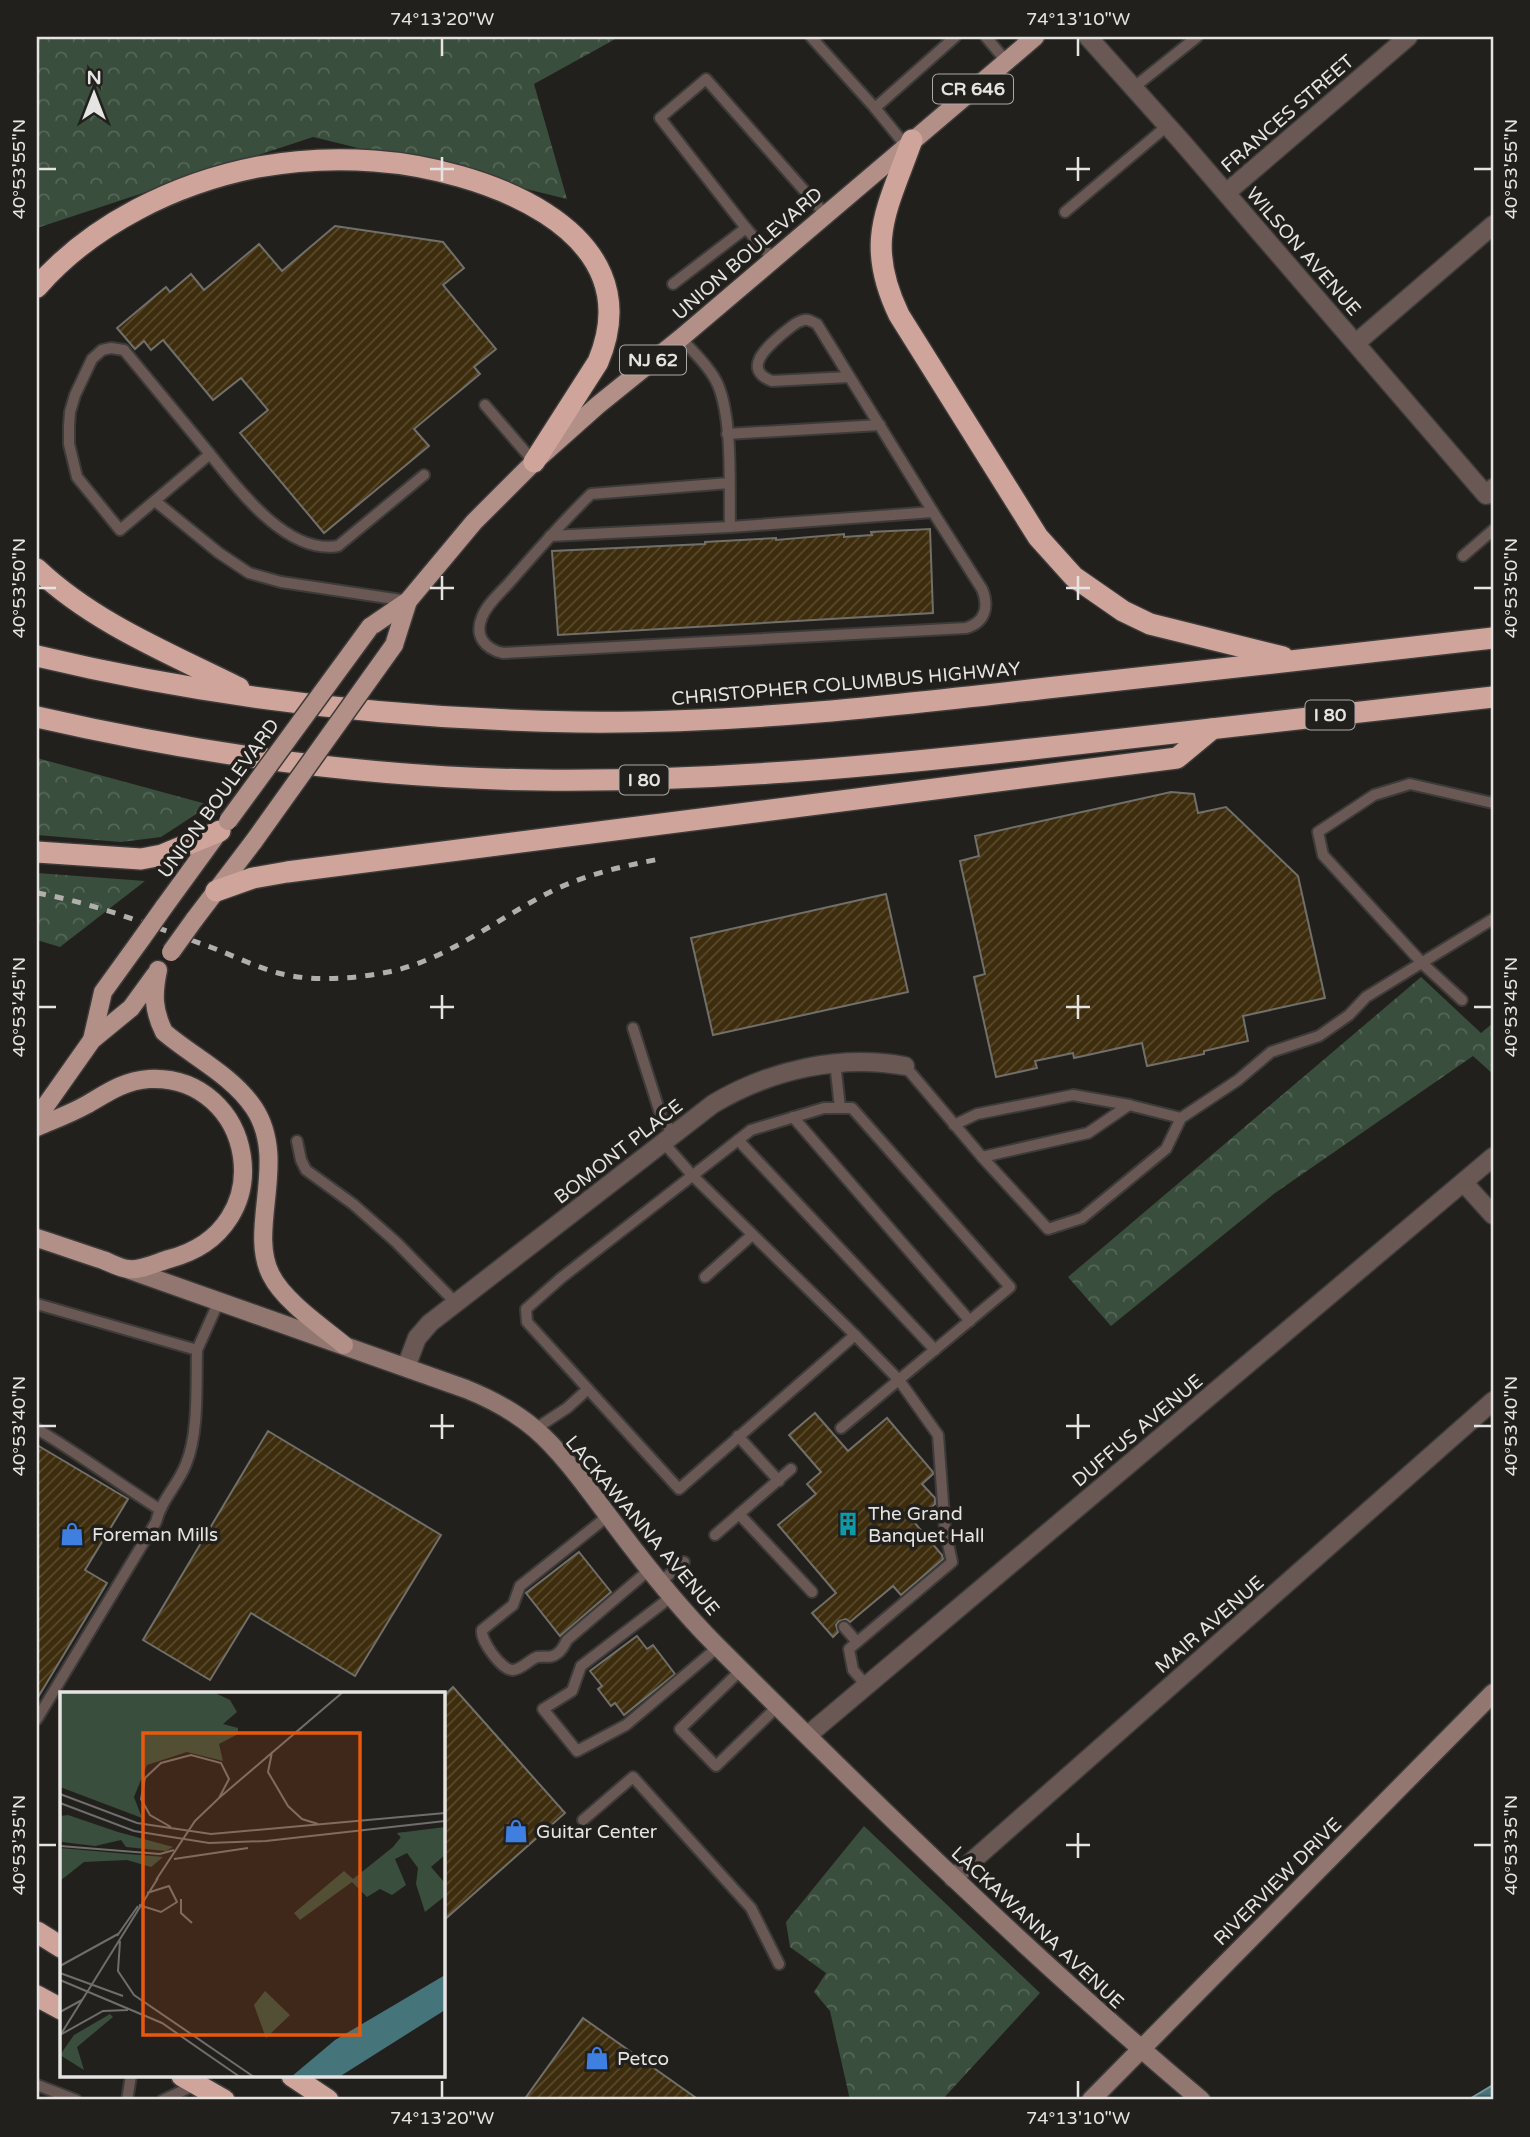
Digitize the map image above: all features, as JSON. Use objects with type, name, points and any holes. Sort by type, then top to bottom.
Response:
[{"type":"highway","points":[[909,143],[881,234],[883,276],[899,315],[1038,537],[1074,577],[1099,596],[1141,620],[1297,660]]},
{"type":"highway","points":[[37,287],[77,249],[136,211],[190,186],[258,167],[336,159],[375,161],[450,174],[488,187],[521,201],[567,228],[592,256],[602,274],[607,291],[609,326],[606,345],[534,462]]},
{"type":"highway","points":[[37,569],[71,598],[115,626],[257,696]]},
{"type":"highway","name":"CHRISTOPHER COLUMBUS HIGHWAY","points":[[37,656],[148,680],[382,711],[480,719],[678,721],[876,707],[1493,638]]},
{"type":"highway","name":"I 80","points":[[37,717],[177,746],[339,769],[537,780],[669,779],[802,773],[1493,697]]},
{"type":"highway","points":[[216,891],[253,878],[301,870],[1177,758],[1212,729]]},
{"type":"highway","points":[[37,852],[141,859],[162,855],[224,826]]},
{"type":"highway","points":[[37,1996],[60,2009]]},
{"type":"highway","points":[[37,2003],[60,2010]]},
{"type":"highway","points":[[295,2078],[328,2100]]},
{"type":"highway","points":[[190,2080],[224,2100]]},
{"type":"main road","name":"UNION BOULEVARD","points":[[92,1040],[103,992],[370,627],[408,601],[474,522],[534,462],[598,405],[681,338],[1035,37]]},
{"type":"main road","name":"UNION BOULEVARD","points":[[37,1118],[92,1040],[131,1008],[254,841],[394,645],[408,601]]},
{"type":"main road","points":[[158,970],[153,1002],[164,1032],[240,1090],[255,1109],[265,1132],[270,1178],[264,1245],[265,1260],[272,1278],[288,1297],[344,1345]]},
{"type":"main road","points":[[37,1127],[85,1105],[119,1085],[153,1079],[183,1084],[203,1094],[219,1108],[231,1125],[238,1139],[244,1165],[240,1196],[226,1225],[212,1240],[196,1251],[130,1270]]},
{"type":"main road","name":"LACKAWANNA AVENUE","points":[[37,1238],[130,1270]]},
{"type":"street","name":"WILSON AVENUE","points":[[1088,37],[1491,495]]},
{"type":"street","name":"FRANCES STREET","points":[[1226,193],[1408,37]]},
{"type":"street","points":[[1356,343],[1493,225]]},
{"type":"street","name":"BOMONT PLACE","points":[[407,1367],[417,1338],[430,1323],[713,1104],[752,1083],[835,1062],[883,1062],[905,1066]]},
{"type":"street","name":"DUFFUS AVENUE","points":[[808,1735],[1493,1157]]},
{"type":"street","points":[[1464,1183],[1493,1215]]},
{"type":"street","name":"LACKAWANNA AVENUE","points":[[130,1270],[480,1395],[512,1412],[535,1429],[587,1488],[654,1577],[718,1647],[953,1878],[1140,2049],[1201,2100]]},
{"type":"street","name":"MAIR AVENUE","points":[[953,1878],[1493,1401]]},
{"type":"street","name":"RIVERVIEW DRIVE","points":[[1091,2100],[1493,1693]]},
{"type":"lane","points":[[811,37],[909,143]]},
{"type":"lane","points":[[875,108],[954,37]]},
{"type":"lane","points":[[986,37],[1006,61]]},
{"type":"lane","points":[[1133,88],[1197,37]]},
{"type":"lane","points":[[772,258],[660,118],[706,79],[825,214]]},
{"type":"lane","points":[[1065,212],[1167,125]]},
{"type":"lane","points":[[673,284],[746,228]]},
{"type":"lane","points":[[729,483],[591,494],[550,536],[482,615],[479,632],[481,639],[489,649],[503,653],[973,626],[985,613],[985,595],[817,324],[808,320],[798,321],[767,347],[759,360],[762,375],[772,381],[849,377]]},
{"type":"lane","points":[[681,338],[717,382],[722,398],[727,434],[730,527]]},
{"type":"lane","points":[[210,454],[120,530],[77,477],[69,444],[72,404],[84,374],[97,354],[111,348],[124,350],[210,454],[242,494],[267,519],[300,539],[324,547],[338,546],[424,475]]},
{"type":"lane","points":[[485,405],[534,462]]},
{"type":"lane","points":[[727,434],[880,425]]},
{"type":"lane","points":[[155,501],[219,553],[249,573],[281,582],[408,601]]},
{"type":"lane","points":[[550,536],[730,527],[933,512]]},
{"type":"lane","points":[[1463,556],[1493,530]]},
{"type":"lane","points":[[1462,1000],[1423,964],[1323,855],[1318,832],[1374,795],[1410,784],[1493,803]]},
{"type":"lane","points":[[905,1066],[982,1157],[1048,1228],[1082,1218],[1166,1149],[1181,1118],[1238,1080],[1271,1052],[1318,1036],[1349,1015],[1366,997],[1493,919]]},
{"type":"lane","points":[[633,1028],[669,1138],[692,1175],[899,1380],[938,1435],[945,1530],[952,1562],[849,1649],[853,1670],[866,1685]]},
{"type":"lane","points":[[835,1062],[840,1108]]},
{"type":"lane","points":[[954,1125],[977,1114],[1073,1095],[1181,1118]]},
{"type":"lane","points":[[982,1157],[1088,1133],[1129,1105]]},
{"type":"lane","points":[[841,1428],[1010,1287],[852,1108],[824,1108],[751,1130],[526,1309],[527,1322],[679,1489],[855,1335]]},
{"type":"lane","points":[[793,1117],[970,1321]]},
{"type":"lane","points":[[738,1140],[935,1350]]},
{"type":"lane","points":[[297,1141],[306,1170],[353,1204],[396,1241],[456,1303]]},
{"type":"lane","points":[[705,1277],[752,1235]]},
{"type":"lane","points":[[37,1720],[156,1522],[159,1508],[187,1463],[193,1433],[197,1350],[219,1301]]},
{"type":"lane","points":[[37,1304],[197,1350]]},
{"type":"lane","points":[[535,1429],[588,1389]]},
{"type":"lane","points":[[37,1429],[79,1453],[118,1483],[159,1508]]},
{"type":"lane","points":[[738,1436],[779,1480]]},
{"type":"lane","points":[[715,1535],[791,1469]]},
{"type":"lane","points":[[739,1514],[812,1592]]},
{"type":"lane","points":[[608,1516],[520,1586],[513,1605],[482,1630],[482,1639],[505,1668],[517,1670],[539,1657],[550,1658],[559,1653],[568,1640],[654,1577],[684,1562]]},
{"type":"lane","points":[[671,1597],[581,1666],[572,1690],[543,1709],[577,1752],[626,1725],[718,1647]]},
{"type":"lane","points":[[844,1628],[857,1642]]},
{"type":"lane","points":[[741,1670],[680,1728],[716,1766],[778,1706]]},
{"type":"lane","points":[[583,1820],[633,1777],[751,1908],[779,1964]]},
{"type":"lane","points":[[127,2100],[131,2078]]},
{"type":"lane","points":[[163,2100],[190,2080]]},
{"type":"lane","points":[[37,2085],[76,2100]]},
{"type":"green space","points":[[37,37],[619,37],[534,84],[567,199],[313,137],[37,228]]},
{"type":"green space","points":[[37,758],[210,805],[161,837],[121,842],[37,835]]},
{"type":"green space","points":[[37,873],[145,881],[60,947],[37,940]]},
{"type":"green space","points":[[1421,977],[1481,1033],[1493,1023],[1493,1074],[1473,1056],[1275,1193],[1111,1326],[1068,1277]]},
{"type":"green space","points":[[864,1826],[1040,1993],[942,2100],[850,2100],[830,2011],[814,1992],[826,1973],[790,1947],[786,1922]]},
{"type":"water","points":[[1493,2085],[1493,2100],[1468,2100]]},
{"type":"building","points":[[335,226],[443,242],[464,268],[443,285],[496,349],[474,367],[480,374],[414,429],[429,446],[324,533],[240,433],[268,410],[241,378],[213,400],[163,340],[151,350],[144,341],[135,349],[117,328],[166,287],[170,292],[191,274],[204,290],[259,244],[282,271]]},
{"type":"building","points":[[930,529],[933,613],[558,635],[552,551],[844,534],[844,537],[872,535],[871,532]]},
{"type":"building","points":[[1171,792],[1194,794],[1198,813],[1226,807],[1298,876],[1325,998],[1243,1016],[1248,1041],[1204,1051],[1204,1054],[1147,1066],[1142,1043],[1074,1058],[1073,1053],[1035,1061],[1037,1068],[996,1077],[974,977],[985,974],[960,861],[979,856],[975,836]]},
{"type":"building","points":[[886,894],[908,992],[713,1035],[691,938]]},
{"type":"building","name":"The Grand Banquet Hall","points":[[815,1413],[848,1451],[887,1418],[933,1472],[922,1484],[935,1498],[935,1504],[914,1522],[943,1559],[901,1595],[893,1586],[850,1622],[846,1619],[839,1621],[836,1625],[838,1632],[833,1637],[812,1613],[836,1593],[778,1525],[816,1494],[807,1484],[821,1472],[789,1435]]},
{"type":"building","points":[[268,1431],[441,1535],[355,1676],[251,1613],[210,1680],[143,1640]]},
{"type":"building","name":"Foreman Mills","points":[[37,1445],[128,1499],[85,1570],[107,1583],[37,1699]]},
{"type":"building","points":[[579,1552],[611,1592],[560,1636],[526,1593]]},
{"type":"building","points":[[637,1636],[647,1649],[653,1645],[675,1674],[624,1715],[615,1703],[611,1706],[598,1689],[602,1686],[590,1671]]},
{"type":"building","points":[[453,1687],[565,1813],[444,1920],[444,1696]]},
{"type":"building","name":"Petco","points":[[583,2018],[699,2100],[524,2100]]},
{"type":"railway","points":[[37,893],[126,917],[278,973],[305,978],[347,978],[388,972],[432,958],[567,884],[606,871],[660,859]]},
{"type":"place","name":"The Grand Banquet Hall","points":[[848,1524]]},
{"type":"place","name":"Foreman Mills","points":[[72,1534]]},
{"type":"place","name":"Guitar Center","points":[[516,1831]]},
{"type":"place","name":"Petco","points":[[597,2058]]}]
